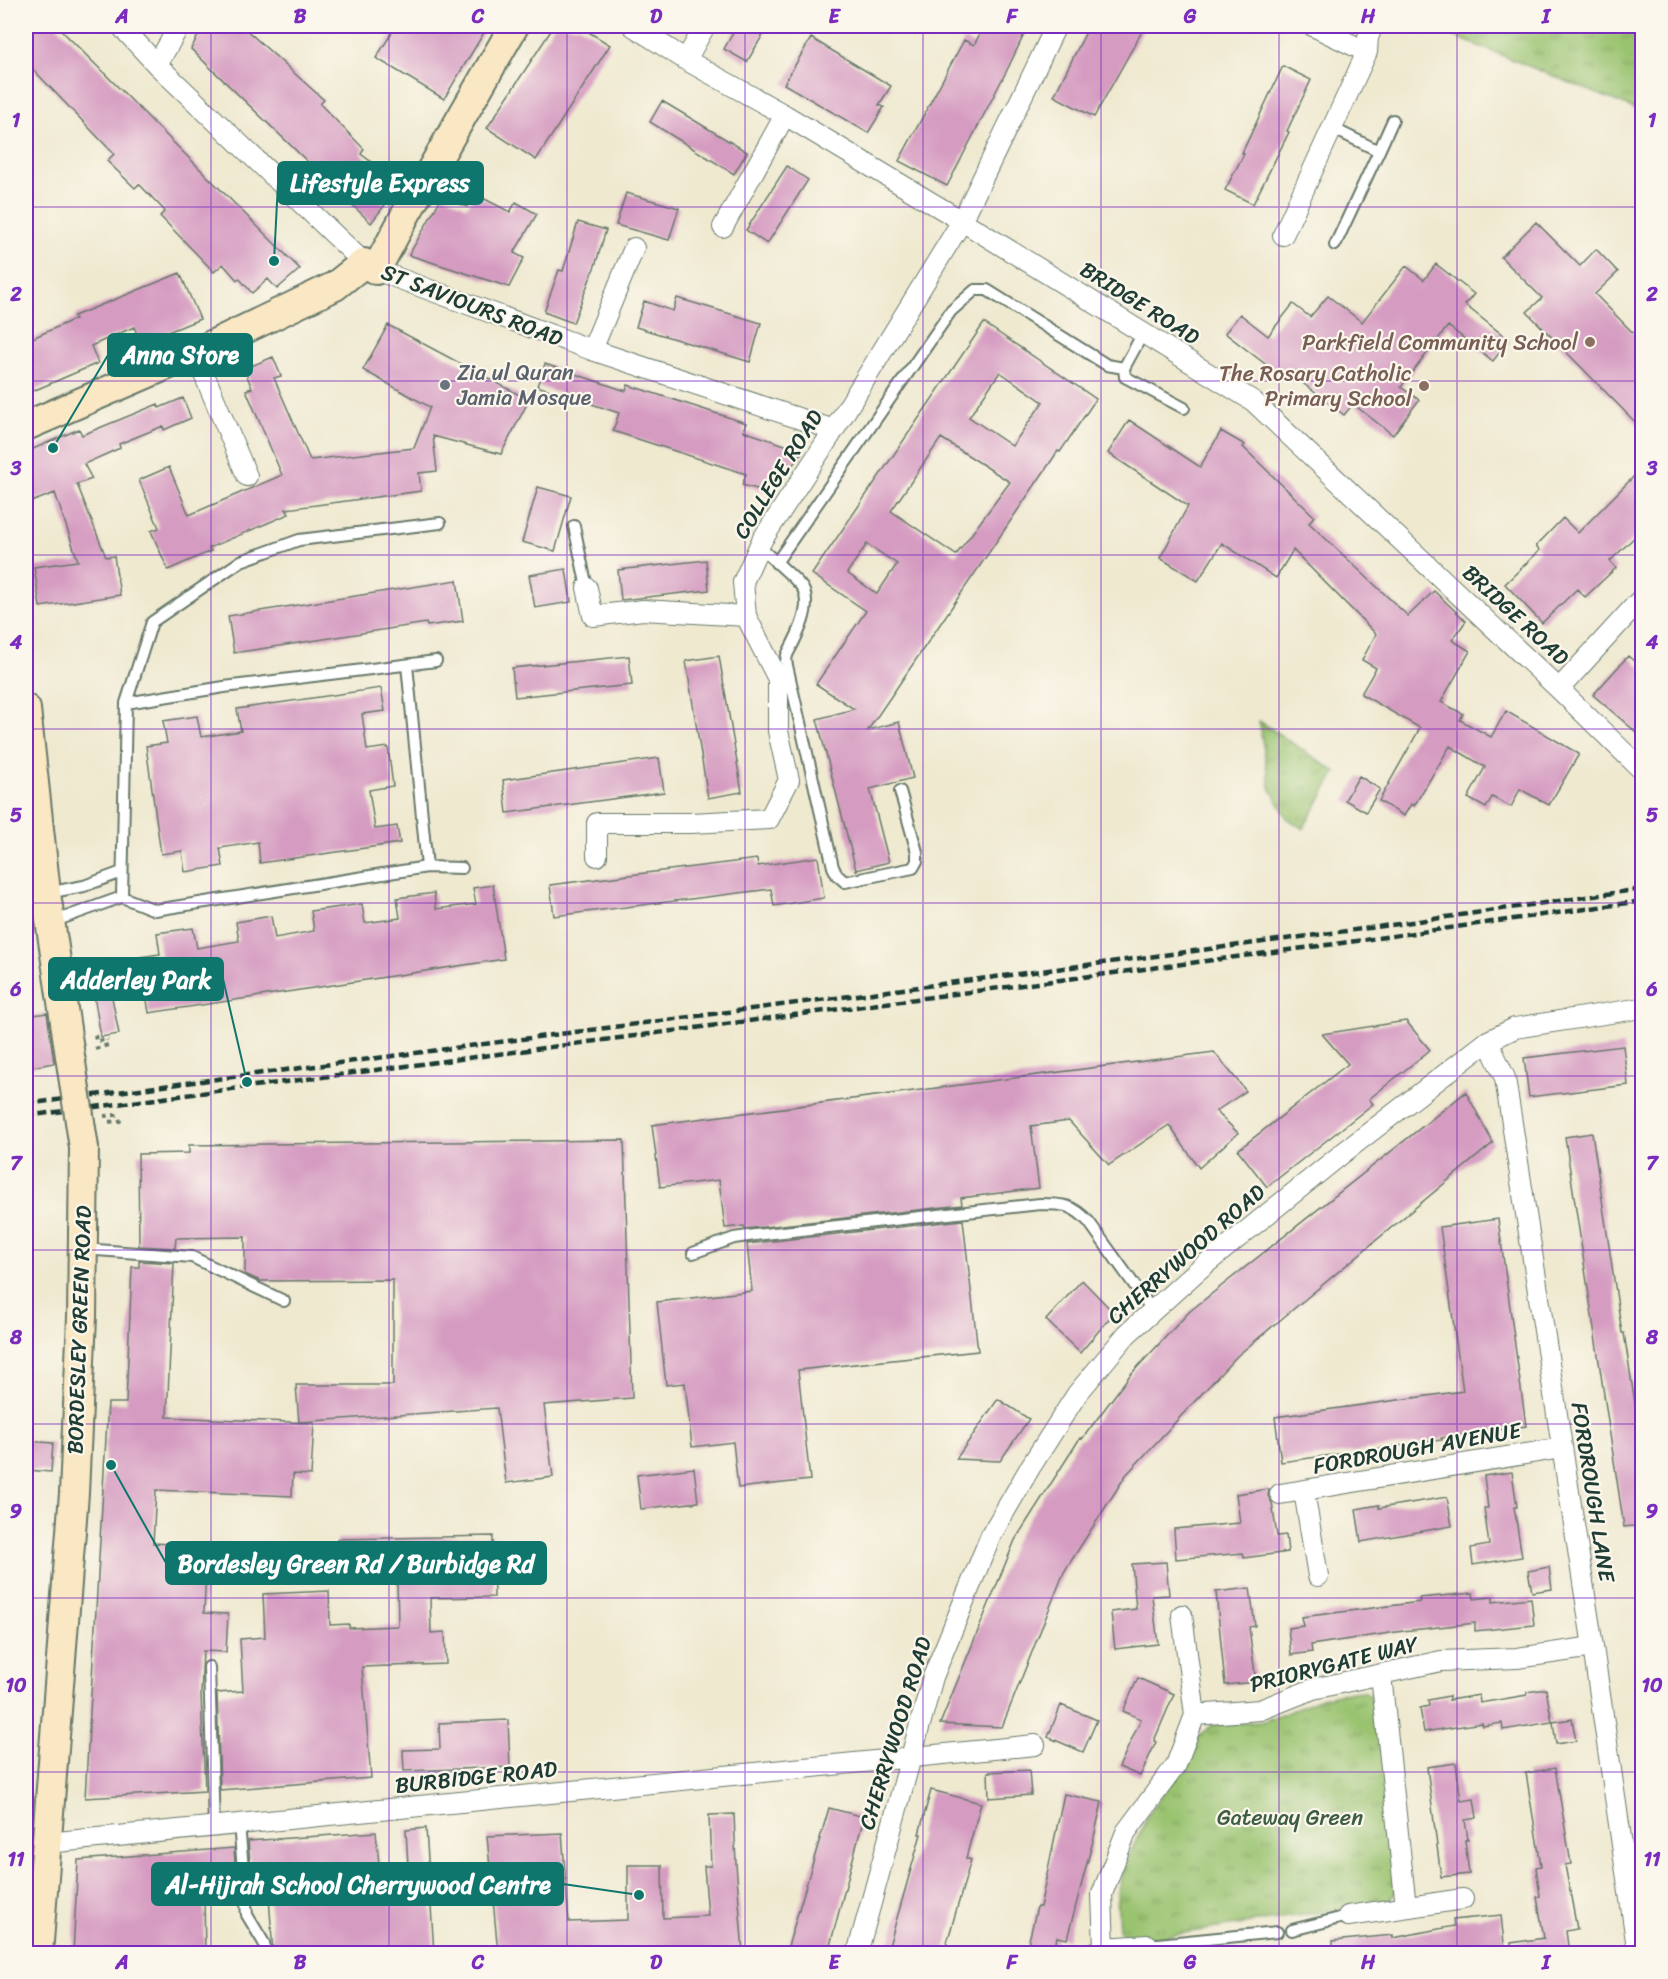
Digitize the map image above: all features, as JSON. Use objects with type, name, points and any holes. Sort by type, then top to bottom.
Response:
[{"type":"main road","points":[[26,426],[195,353],[335,286],[370,266],[413,201],[514,26]]},
{"type":"main road","name":"BORDESLEY GREEN ROAD","points":[[26,710],[46,893],[83,1057],[84,1148],[83,1249],[74,1493],[47,1843],[34,1940]]},
{"type":"street","name":"ST SAVIOURS ROAD","points":[[121,26],[158,65],[370,266],[592,350],[834,430]]},
{"type":"street","points":[[158,65],[179,26]]},
{"type":"street","name":"BRIDGE ROAD","points":[[633,26],[686,60],[785,115],[962,220],[1253,401],[1642,770]]},
{"type":"street","points":[[686,60],[705,26]]},
{"type":"street","name":"COLLEGE ROAD","points":[[597,856],[597,823],[691,823],[769,819],[789,780],[777,731],[777,679],[746,616],[743,582],[759,547],[834,430],[962,220],[1056,26]]},
{"type":"street","points":[[1313,26],[1367,52]]},
{"type":"street","points":[[1283,235],[1367,52],[1368,37],[1373,26]]},
{"type":"street","points":[[723,227],[785,115]]},
{"type":"street","points":[[592,350],[634,248]]},
{"type":"street","points":[[195,353],[247,476]]},
{"type":"street","points":[[587,588],[593,616],[643,610],[746,616]]},
{"type":"street","points":[[1559,689],[1642,598]]},
{"type":"street","name":"CHERRYWOOD ROAD","points":[[857,1953],[933,1677],[991,1535],[1030,1466],[1077,1395],[1127,1334],[1197,1271],[1315,1175],[1488,1041],[1515,1028],[1642,1008]]},
{"type":"street","name":"FORDROUGH LANE","points":[[1488,1041],[1505,1078],[1638,1953]]},
{"type":"street","name":"FORDROUGH AVENUE","points":[[1280,1494],[1562,1448]]},
{"type":"street","points":[[1304,1491],[1318,1576]]},
{"type":"street","points":[[1148,1945],[1097,1951],[1102,1894],[1126,1832],[1176,1765],[1195,1715],[1182,1615]]},
{"type":"street","name":"PRIORYGATE WAY","points":[[1195,1715],[1260,1710],[1313,1689],[1381,1676],[1441,1661],[1517,1658],[1593,1647]]},
{"type":"street","points":[[1381,1676],[1406,1907]]},
{"type":"street","name":"BURBIDGE ROAD","points":[[47,1843],[1035,1745]]},
{"type":"street","points":[[1347,1916],[1463,1899]]},
{"type":"lane","points":[[1335,245],[1393,120]]},
{"type":"lane","points":[[1332,128],[1379,151]]},
{"type":"lane","points":[[776,563],[951,311],[975,290],[987,290],[1107,365],[1124,368]]},
{"type":"lane","points":[[1143,333],[1124,368],[1125,377],[1184,408]]},
{"type":"lane","points":[[122,897],[126,703],[152,622],[241,561],[299,540],[440,524]]},
{"type":"lane","points":[[574,526],[587,588]]},
{"type":"lane","points":[[759,547],[802,588],[806,600],[805,611],[786,661],[833,867],[837,875],[845,882],[913,868],[917,861],[917,852],[900,791]]},
{"type":"lane","points":[[126,703],[224,687],[436,661]]},
{"type":"lane","points":[[407,665],[427,867]]},
{"type":"lane","points":[[51,922],[122,897],[155,910],[427,867],[462,868]]},
{"type":"lane","points":[[46,893],[84,886],[122,872]]},
{"type":"lane","points":[[693,1252],[734,1238],[755,1235],[1040,1203],[1060,1203],[1079,1212],[1089,1222],[1153,1311]]},
{"type":"lane","points":[[83,1249],[192,1257],[284,1301]]},
{"type":"lane","points":[[209,1667],[214,1827]]},
{"type":"lane","points":[[239,1824],[247,1915],[264,1943],[266,1953]]},
{"type":"lane","points":[[1292,1930],[1347,1916]]},
{"type":"lane","points":[[1148,1945],[1277,1932]]},
{"type":"path","points":[[83,1057],[95,1047],[108,1046],[107,1040]]},
{"type":"green space","points":[[1429,26],[1642,26],[1642,86],[1635,109]]},
{"type":"green space","points":[[1259,721],[1336,772],[1303,829],[1287,818],[1270,788]]},
{"type":"green space","name":"Gateway Green","points":[[1352,1691],[1365,1692],[1378,1701],[1399,1888],[1388,1902],[1132,1941],[1119,1931],[1117,1892],[1128,1858],[1150,1811],[1178,1773],[1198,1738],[1212,1725],[1262,1722],[1321,1698]]},
{"type":"building","points":[[26,26],[57,26],[300,269],[277,289],[268,279],[252,293],[223,264],[214,272],[160,216],[165,211],[139,184],[135,188],[107,161],[114,154],[26,62]]},
{"type":"building","points":[[203,26],[242,26],[324,100],[320,104],[364,149],[361,154],[392,178],[380,195],[385,205],[371,223],[191,49]]},
{"type":"building","points":[[396,26],[442,26],[452,32],[456,26],[488,26],[444,99],[376,58]]},
{"type":"building","points":[[554,26],[579,26],[610,45],[536,160],[487,128]]},
{"type":"building","points":[[737,26],[768,26],[747,62],[724,49]]},
{"type":"building","points":[[984,26],[1028,26],[947,186],[899,161],[964,40],[974,45]]},
{"type":"building","points":[[1089,26],[1145,26],[1094,117],[1054,96]]},
{"type":"building","points":[[811,38],[891,86],[879,105],[884,107],[868,133],[784,84]]},
{"type":"building","points":[[1283,66],[1311,80],[1287,131],[1289,132],[1253,204],[1225,190],[1244,154],[1242,153]]},
{"type":"building","points":[[662,101],[747,152],[734,174],[650,122]]},
{"type":"building","points":[[787,166],[808,180],[767,244],[746,230]]},
{"type":"building","points":[[626,193],[679,208],[669,240],[616,225]]},
{"type":"building","points":[[475,194],[510,212],[516,202],[537,214],[514,253],[524,258],[509,287],[409,255],[443,195],[467,207]]},
{"type":"building","points":[[578,222],[606,230],[573,323],[544,312],[559,270],[563,271]]},
{"type":"building","points":[[1536,222],[1580,266],[1596,249],[1618,272],[1595,294],[1642,342],[1642,429],[1527,312],[1542,298],[1501,257]]},
{"type":"building","points":[[1436,264],[1474,294],[1465,305],[1509,340],[1493,361],[1448,326],[1401,387],[1419,400],[1393,435],[1353,404],[1344,415],[1291,374],[1286,380],[1225,333],[1240,314],[1268,336],[1293,304],[1310,317],[1328,296],[1362,322],[1406,266],[1424,280]]},
{"type":"building","points":[[180,273],[200,319],[141,343],[134,327],[91,346],[98,363],[26,394],[26,341],[75,319],[74,316]]},
{"type":"building","points":[[677,298],[761,323],[750,362],[636,327],[644,301],[673,311]]},
{"type":"building","points":[[984,323],[1096,399],[868,730],[899,722],[913,778],[870,789],[889,862],[856,870],[817,719],[854,709],[816,684],[866,611],[812,574]],"holes":[[[1000,372],[1043,402],[1012,446],[969,417]],[[941,438],[1010,482],[956,555],[891,511]],[[867,544],[897,564],[877,594],[847,573]]]},
{"type":"building","points":[[388,325],[529,400],[501,454],[433,436],[437,471],[419,473],[421,491],[286,509],[289,514],[209,548],[211,551],[168,570],[151,531],[159,528],[139,480],[169,467],[189,515],[282,475],[246,390],[252,388],[244,369],[273,357],[281,376],[274,378],[310,460],[414,448],[430,407],[363,370]]},
{"type":"building","points":[[545,364],[626,391],[628,385],[746,423],[743,431],[803,451],[772,493],[742,485],[746,474],[613,431],[619,413],[537,386]]},
{"type":"building","points":[[183,398],[191,418],[164,430],[163,426],[119,444],[120,448],[84,464],[92,479],[77,484],[106,557],[114,556],[120,595],[40,607],[34,567],[78,561],[55,493],[26,504],[26,452],[79,429],[82,435],[158,404],[159,408]]},
{"type":"building","points":[[1129,420],[1200,467],[1221,431],[1245,445],[1243,447],[1314,516],[1309,523],[1408,616],[1434,591],[1466,621],[1452,640],[1470,651],[1441,702],[1463,714],[1460,720],[1491,737],[1506,711],[1579,754],[1549,805],[1520,789],[1511,807],[1492,797],[1486,808],[1468,798],[1485,767],[1450,746],[1414,806],[1411,804],[1404,816],[1379,801],[1420,728],[1361,694],[1376,668],[1362,660],[1376,634],[1293,550],[1276,578],[1222,543],[1198,581],[1160,558],[1188,506],[1108,453]]},
{"type":"building","points":[[1642,468],[1642,530],[1610,561],[1616,568],[1585,597],[1577,589],[1542,623],[1505,584],[1540,550],[1536,546],[1563,518],[1578,533]]},
{"type":"building","points":[[538,487],[571,496],[555,551],[522,542]]},
{"type":"building","points":[[706,560],[709,590],[621,600],[618,570]]},
{"type":"building","points":[[566,569],[571,602],[535,608],[529,575]]},
{"type":"building","points":[[457,580],[463,621],[427,626],[426,623],[234,653],[228,616]]},
{"type":"building","points":[[629,656],[632,685],[515,697],[512,668]]},
{"type":"building","points":[[719,656],[742,792],[708,798],[686,661]]},
{"type":"building","points":[[1628,656],[1642,668],[1642,737],[1593,695]]},
{"type":"building","points":[[381,688],[385,711],[362,714],[367,750],[388,747],[393,786],[369,790],[375,829],[397,826],[400,843],[260,863],[258,842],[220,848],[223,866],[185,872],[182,851],[161,854],[146,746],[167,743],[163,721],[197,716],[201,737],[241,731],[237,709]]},
{"type":"building","points":[[659,758],[664,792],[507,813],[503,780]]},
{"type":"building","points":[[1359,776],[1380,789],[1366,812],[1345,800]]},
{"type":"building","points":[[818,857],[824,898],[774,906],[771,889],[554,916],[550,885],[757,859],[758,866]]},
{"type":"building","points":[[493,885],[504,959],[149,1013],[140,957],[160,954],[157,933],[193,928],[197,948],[239,941],[236,922],[271,916],[275,938],[314,931],[311,911],[362,904],[365,923],[400,918],[397,898],[434,893],[436,909],[476,904],[473,888]]},
{"type":"building","points":[[111,992],[119,1034],[101,1037],[94,995]]},
{"type":"building","points":[[47,1013],[54,1063],[26,1068],[26,1016]]},
{"type":"building","points":[[1406,1021],[1430,1050],[1369,1099],[1373,1104],[1267,1187],[1238,1150],[1348,1064],[1322,1034]]},
{"type":"building","points":[[1623,1046],[1628,1085],[1529,1097],[1524,1058]]},
{"type":"building","points":[[1214,1052],[1246,1091],[1216,1111],[1238,1133],[1199,1168],[1169,1125],[1109,1165],[1069,1121],[1031,1126],[1039,1188],[961,1198],[962,1205],[745,1229],[744,1226],[725,1228],[719,1180],[660,1187],[652,1125]]},
{"type":"building","points":[[1466,1092],[1493,1143],[1237,1356],[1126,1475],[1064,1572],[1002,1727],[940,1724],[1015,1540],[1080,1438],[1082,1439],[1130,1375],[1190,1311]]},
{"type":"building","points":[[1592,1133],[1642,1449],[1642,1525],[1624,1527],[1565,1137]]},
{"type":"building","points":[[624,1140],[632,1398],[544,1405],[553,1477],[506,1483],[497,1408],[299,1422],[296,1385],[393,1385],[393,1280],[260,1281],[245,1274],[245,1237],[176,1238],[175,1248],[139,1246],[138,1154],[189,1153],[189,1145]]},
{"type":"building","points":[[1498,1219],[1526,1426],[1281,1462],[1275,1417],[1463,1391],[1440,1227]]},
{"type":"building","points":[[963,1220],[978,1351],[798,1370],[810,1480],[738,1488],[733,1442],[692,1447],[685,1383],[666,1385],[657,1302],[752,1291],[747,1244]]},
{"type":"building","points":[[139,1261],[174,1263],[167,1417],[314,1423],[311,1475],[293,1474],[292,1496],[156,1490],[153,1543],[207,1546],[204,1613],[228,1614],[226,1652],[203,1651],[201,1695],[205,1791],[85,1798],[108,1403],[126,1403],[132,1267],[139,1267]]},
{"type":"building","points":[[1082,1280],[1114,1313],[1080,1353],[1046,1320]]},
{"type":"building","points":[[998,1399],[1029,1419],[1000,1461],[956,1459]]},
{"type":"building","points":[[26,1441],[53,1443],[51,1472],[26,1470]]},
{"type":"building","points":[[694,1468],[698,1502],[641,1509],[637,1475]]},
{"type":"building","points":[[1512,1472],[1517,1507],[1514,1507],[1522,1557],[1473,1565],[1471,1548],[1489,1545],[1484,1508],[1488,1508],[1484,1476]]},
{"type":"building","points":[[1269,1489],[1268,1496],[1272,1503],[1277,1536],[1286,1535],[1288,1552],[1244,1558],[1243,1553],[1176,1559],[1174,1529],[1240,1523],[1236,1494]]},
{"type":"building","points":[[1447,1497],[1452,1526],[1361,1542],[1356,1509],[1379,1505],[1379,1508]]},
{"type":"building","points":[[493,1536],[494,1597],[430,1598],[431,1633],[445,1632],[446,1664],[362,1667],[371,1778],[220,1790],[217,1693],[243,1691],[240,1639],[265,1637],[263,1594],[329,1591],[330,1625],[349,1624],[349,1628],[398,1626],[397,1579],[338,1580],[337,1539]]},
{"type":"building","points":[[1166,1562],[1169,1595],[1152,1596],[1158,1644],[1115,1649],[1111,1612],[1136,1609],[1132,1564]]},
{"type":"building","points":[[1549,1567],[1552,1589],[1532,1592],[1528,1571]]},
{"type":"building","points":[[1250,1588],[1255,1626],[1249,1627],[1256,1682],[1225,1685],[1216,1592]]},
{"type":"building","points":[[1473,1593],[1474,1599],[1493,1597],[1493,1602],[1531,1598],[1534,1625],[1475,1631],[1475,1623],[1403,1631],[1311,1645],[1312,1652],[1291,1655],[1288,1628],[1304,1626],[1302,1617],[1420,1602],[1419,1598]]},
{"type":"building","points":[[1138,1678],[1174,1694],[1140,1776],[1119,1767],[1141,1719],[1123,1711]]},
{"type":"building","points":[[1546,1689],[1552,1722],[1503,1730],[1502,1723],[1483,1726],[1482,1723],[1424,1732],[1420,1708],[1429,1706],[1428,1700],[1449,1696],[1449,1700],[1479,1695],[1480,1703],[1527,1695],[1527,1692]]},
{"type":"building","points":[[1061,1705],[1097,1720],[1083,1752],[1048,1737]]},
{"type":"building","points":[[1572,1719],[1576,1741],[1556,1744],[1553,1722]]},
{"type":"building","points":[[508,1720],[510,1767],[404,1771],[403,1750],[440,1749],[439,1723]]},
{"type":"building","points":[[1456,1763],[1461,1801],[1474,1799],[1477,1818],[1465,1820],[1469,1874],[1441,1877],[1427,1767]]},
{"type":"building","points":[[1555,1768],[1571,1864],[1565,1865],[1577,1929],[1566,1931],[1569,1953],[1512,1953],[1511,1943],[1544,1938],[1537,1897],[1540,1896],[1536,1867],[1541,1866],[1526,1773]]},
{"type":"building","points":[[1029,1770],[1031,1795],[989,1798],[988,1772]]},
{"type":"building","points":[[931,1790],[981,1803],[966,1858],[971,1860],[944,1953],[887,1953],[921,1834],[919,1834]]},
{"type":"building","points":[[1064,1794],[1102,1802],[1094,1837],[1067,1939],[1057,1937],[1054,1953],[1026,1953],[1037,1907],[1040,1907]]},
{"type":"building","points":[[829,1808],[864,1817],[828,1953],[786,1953]]},
{"type":"building","points":[[734,1814],[743,1953],[498,1953],[487,1836],[562,1833],[569,1922],[628,1920],[628,1865],[662,1865],[663,1918],[708,1916],[704,1866],[711,1866],[709,1815]]},
{"type":"building","points":[[426,1828],[434,1953],[273,1953],[268,1883],[252,1883],[248,1841],[376,1832],[381,1886],[409,1884],[406,1830]]},
{"type":"building","points":[[234,1848],[235,1866],[212,1866],[214,1897],[204,1895],[205,1953],[73,1953],[78,1860]]},
{"type":"building","points":[[1501,1915],[1505,1953],[1333,1953],[1333,1941],[1393,1935],[1393,1938],[1454,1926],[1453,1920]]},
{"type":"railway","points":[[26,1104],[1377,927],[1642,889]]},
{"type":"railway","points":[[26,1116],[1342,943],[1642,901]]},
{"type":"place","name":"Lifestyle Express","points":[[274,261]]},
{"type":"place","name":"Parkfield Community School","points":[[1590,342]]},
{"type":"place","name":"Zia ul Quran Jamia Mosque","points":[[445,385]]},
{"type":"place","name":"The Rosary Catholic Primary School","points":[[1424,386]]},
{"type":"place","name":"Anna Store","points":[[53,448]]},
{"type":"place","name":"Adderley Park","points":[[247,1082]]},
{"type":"place","name":"Bordesley Green Rd / Burbidge Rd","points":[[111,1465]]},
{"type":"place","name":"Al-Hijrah School Cherrywood Centre","points":[[639,1895]]}]
